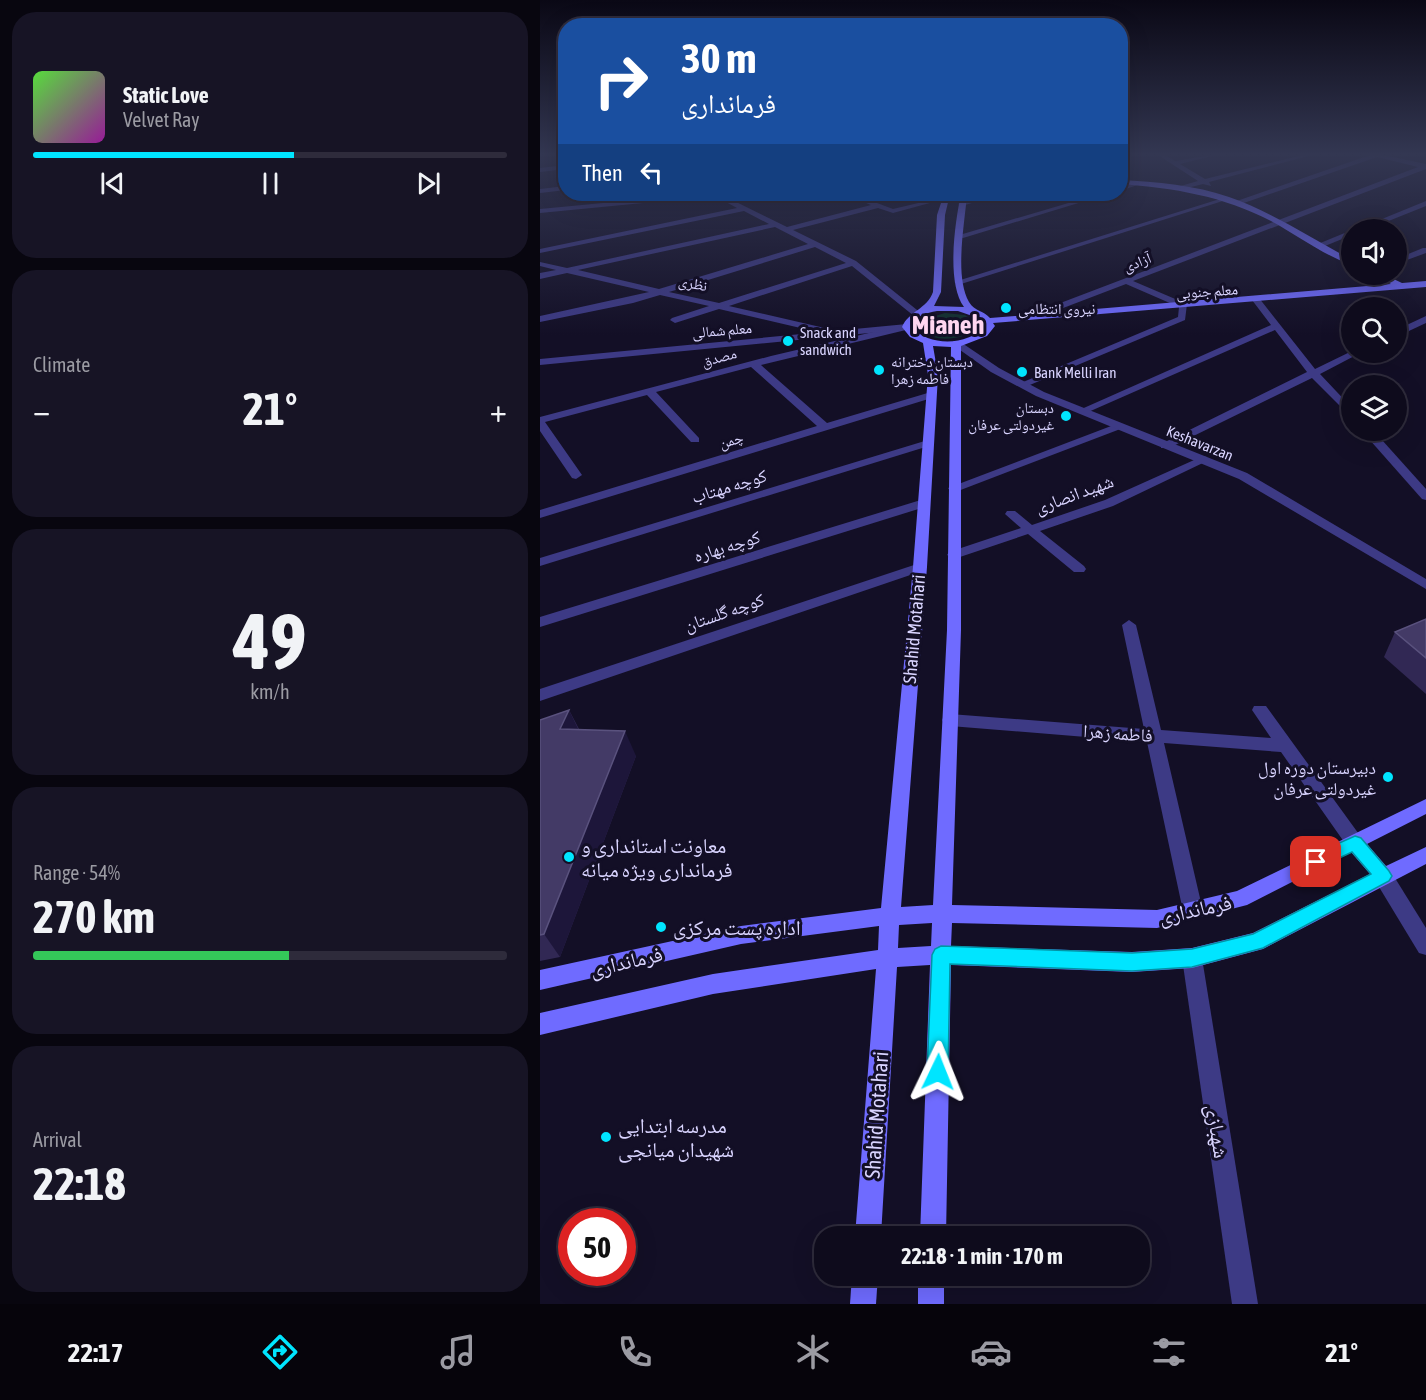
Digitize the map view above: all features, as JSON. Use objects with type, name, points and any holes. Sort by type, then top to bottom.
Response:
[{"type":"main road","points":[[941,214],[937,292],[934,301],[908,323],[907,327],[912,335],[927,341],[956,344],[980,337],[987,332],[990,326],[989,321],[971,310],[964,301],[958,282],[961,214]]},
{"type":"main road","points":[[1258,214],[1341,258]]},
{"type":"main road","name":"معلم جنوبی","points":[[989,321],[1426,284]]},
{"type":"main road","points":[[1400,285],[1426,293]]},
{"type":"main road","points":[[920,313],[947,308],[971,310]]},
{"type":"main road","name":"Shahid Motahari","points":[[869,1226],[890,916],[920,567],[931,395],[932,362],[927,341]]},
{"type":"main road","name":"Shahid Motahari","points":[[941,955],[950,720],[956,344]]},
{"type":"main road","name":"فرمانداری","points":[[540,980],[741,935],[890,916],[942,914],[1157,919],[1240,899],[1426,806]]},
{"type":"main road","points":[[1355,843],[1383,876]]},
{"type":"main road","points":[[540,1024],[712,984],[887,958],[941,955],[1132,962],[1192,958],[1256,942],[1426,855]]},
{"type":"main road","points":[[933,1226],[941,955]]},
{"type":"main road","points":[[863,1304],[864,1286]]},
{"type":"main road","points":[[931,1304],[932,1286]]},
{"type":"street","points":[[540,251],[718,214]]},
{"type":"street","points":[[758,214],[853,263],[920,313]]},
{"type":"street","points":[[788,229],[847,214]]},
{"type":"street","points":[[960,236],[1036,214]]},
{"type":"street","points":[[958,282],[1177,214]]},
{"type":"street","name":"آزادی","points":[[1046,316],[1045,312],[1297,214]]},
{"type":"street","points":[[540,276],[778,224]]},
{"type":"street","points":[[1317,246],[1341,236]]},
{"type":"street","points":[[540,319],[605,307],[663,292],[815,244]]},
{"type":"street","points":[[1407,258],[1426,250]]},
{"type":"street","points":[[675,320],[853,263]]},
{"type":"street","name":"نظری","points":[[540,264],[839,334]]},
{"type":"street","points":[[1021,385],[1182,318],[1184,306],[1126,281]]},
{"type":"street","points":[[1256,300],[1314,374],[1341,403]]},
{"type":"street","points":[[1407,328],[1426,319]]},
{"type":"street","points":[[1082,411],[1276,326]]},
{"type":"street","name":"معلم شمالی","points":[[540,362],[907,327]]},
{"type":"street","name":"مصدق","points":[[540,422],[649,391],[907,327]]},
{"type":"street","name":"Keshavarzan","points":[[956,344],[1021,385],[1165,446],[1243,476],[1426,585]]},
{"type":"street","points":[[1165,446],[1341,360]]},
{"type":"street","points":[[754,364],[825,427]]},
{"type":"street","points":[[649,391],[695,440]]},
{"type":"street","name":"چمن","points":[[540,514],[931,395]]},
{"type":"street","points":[[540,422],[576,474]]},
{"type":"street","points":[[954,488],[1119,426]]},
{"type":"street","points":[[1376,441],[1426,496]]},
{"type":"street","name":"کوچه مهتاب","points":[[540,562],[928,443]]},
{"type":"street","name":"شهید انصاری","points":[[954,555],[1109,502],[1203,459]]},
{"type":"street","name":"کوچه بهاره","points":[[540,622],[924,503]]},
{"type":"street","points":[[1011,514],[1079,569]]},
{"type":"street","name":"کوچه گلستان","points":[[540,695],[920,567]]},
{"type":"street","points":[[1129,625],[1156,736],[1193,911]]},
{"type":"street","points":[[1260,710],[1355,843]]},
{"type":"street","name":"فاطمه زهرا","points":[[950,720],[1286,746]]},
{"type":"street","points":[[1383,876],[1426,946]]},
{"type":"street","name":"شهبازی","points":[[1192,958],[1245,1304]]},
{"type":"green space","points":[[945,313],[965,315],[976,323],[976,329],[962,336],[946,339],[929,336],[918,326],[922,320]]},
{"type":"building","points":[[1426,619],[1426,658],[1395,632]]},
{"type":"building","name":"معاونت استانداری و فرمانداری ویژه میانه","points":[[569,710],[560,729],[625,731],[544,934],[540,935],[540,720]]},
{"type":"place","name":"نیروی انتظامی","points":[[1006,308]]},
{"type":"place","name":"Snack and sandwich","points":[[788,341]]},
{"type":"place","name":"دبستان دخترانه فاطمه زهرا","points":[[879,370]]},
{"type":"place","name":"Bank Melli Iran","points":[[1022,372]]},
{"type":"place","name":"دبستان غیردولتی عرفان","points":[[1066,416]]},
{"type":"place","name":"دبیرستان دوره اول غیردولتی عرفان","points":[[1388,777]]},
{"type":"place","name":"معاونت استانداری و فرمانداری ویژه میانه","points":[[569,857]]},
{"type":"place","name":"اداره پست مرکزی","points":[[661,927]]},
{"type":"place","name":"مدرسه ابتدایی شهیدان میانجی","points":[[606,1137]]},
{"type":"district","name":"Mianeh","points":[[948,325]]},
{"type":"route","points":[[938,1072],[941,955],[1132,962],[1192,958],[1256,942],[1383,876],[1355,843],[1316,862]]}]
